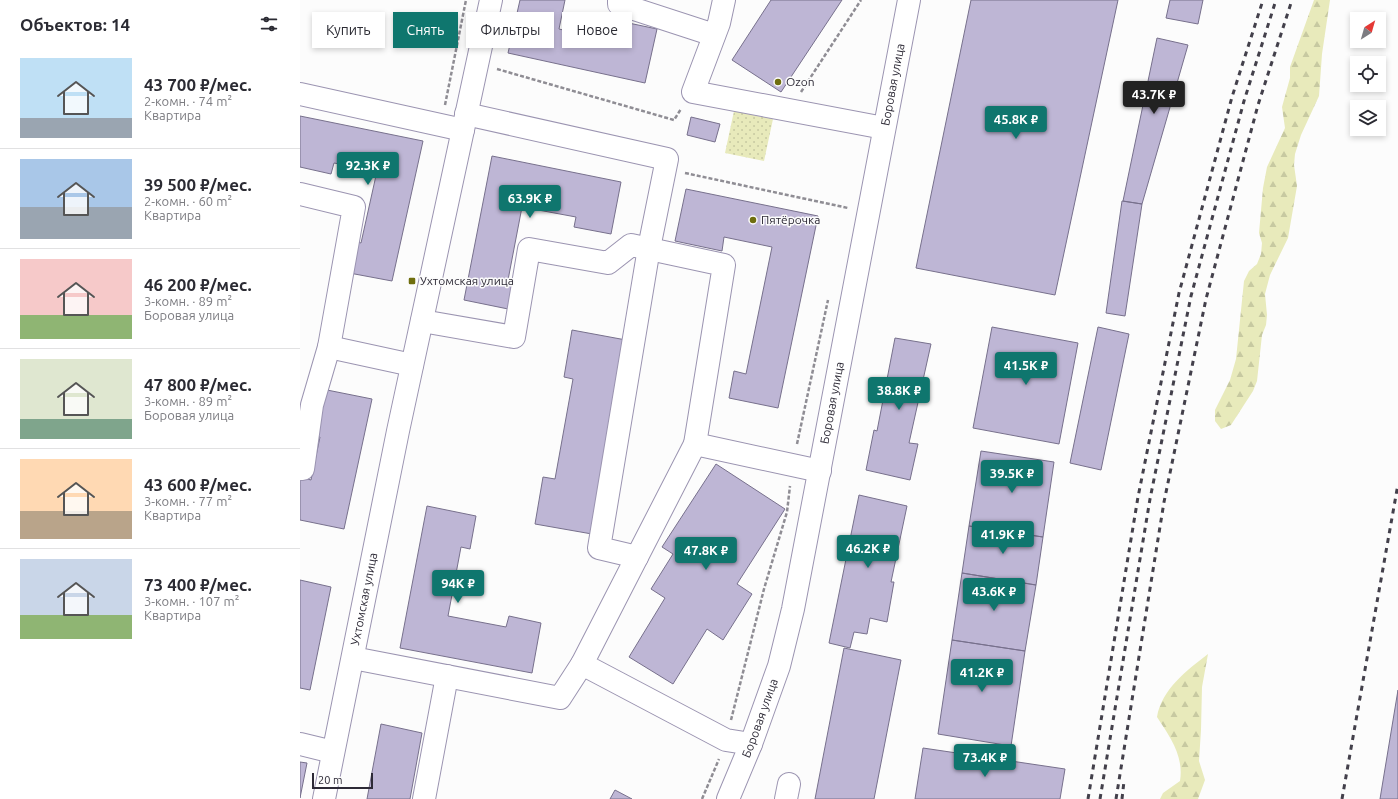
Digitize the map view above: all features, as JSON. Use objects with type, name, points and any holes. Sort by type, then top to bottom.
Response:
[{"type":"street","name":"Ухтомская улица","points":[[324,799],[396,439],[491,0]]},
{"type":"street","points":[[619,0],[619,4],[716,29]]},
{"type":"street","points":[[724,0],[716,29],[693,92],[884,128]]},
{"type":"street","points":[[716,29],[732,0]]},
{"type":"street","name":"Боровая улица","points":[[728,799],[751,744],[781,658],[793,609],[909,0]]},
{"type":"street","points":[[300,94],[667,159],[649,248],[599,548],[637,557]]},
{"type":"street","points":[[300,194],[354,207],[329,347],[312,405],[303,469],[300,468]]},
{"type":"street","points":[[353,658],[560,698],[582,664],[695,444],[724,265],[631,245],[608,263],[529,249],[514,337],[422,321]]},
{"type":"street","points":[[329,347],[412,366]]},
{"type":"street","points":[[695,444],[820,472]]},
{"type":"street","points":[[582,664],[726,740],[751,744]]},
{"type":"street","points":[[424,799],[447,676]]},
{"type":"street","points":[[300,744],[333,752]]},
{"type":"path","points":[[453,59],[466,0]]},
{"type":"path","points":[[789,111],[861,0]]},
{"type":"path","points":[[495,68],[674,120],[693,92]]},
{"type":"path","points":[[702,799],[726,740],[764,589],[787,512],[793,466]]},
{"type":"green space","points":[[1314,0],[1330,0],[1322,54],[1319,96],[1301,135],[1295,154],[1294,165],[1297,186],[1288,238],[1270,275],[1265,294],[1267,315],[1266,325],[1262,335],[1257,381],[1253,391],[1231,425],[1221,429],[1215,421],[1215,410],[1230,380],[1236,359],[1244,281],[1249,271],[1257,264],[1261,254],[1262,243],[1259,233],[1263,188],[1267,167],[1285,128],[1282,107],[1290,78],[1290,67]]},
{"type":"green space","points":[[734,111],[773,119],[764,161],[725,153]]},
{"type":"green space","points":[[1208,654],[1202,687],[1199,761],[1205,780],[1198,799],[1160,799],[1163,793],[1180,781],[1181,772],[1175,747],[1157,717],[1160,707],[1164,698],[1176,681]]},
{"type":"building","points":[[520,0],[565,0],[559,29],[562,30],[562,48],[632,48],[632,24],[657,29],[645,83],[508,53],[509,48],[554,48],[554,12],[517,12]]},
{"type":"building","points":[[771,0],[842,0],[781,92],[732,60]]},
{"type":"building","points":[[971,0],[1118,0],[1055,295],[916,268]]},
{"type":"building","points":[[1170,0],[1203,0],[1198,24],[1166,18]]},
{"type":"building","points":[[1157,38],[1188,45],[1142,204],[1123,201]]},
{"type":"building","points":[[300,116],[423,141],[392,281],[344,272],[350,240],[361,243],[377,171],[334,163],[331,174],[300,167]]},
{"type":"building","points":[[691,117],[720,124],[715,142],[687,135]]},
{"type":"building","points":[[492,156],[621,182],[611,234],[574,227],[576,217],[522,207],[508,280],[518,282],[513,310],[464,300]]},
{"type":"building","points":[[686,189],[818,216],[778,408],[729,398],[734,371],[746,374],[772,247],[724,237],[722,251],[675,241]]},
{"type":"building","points":[[1122,201],[1142,204],[1125,316],[1106,313]]},
{"type":"building","points":[[992,327],[1078,343],[1059,444],[973,428]]},
{"type":"building","points":[[1098,327],[1129,334],[1101,470],[1070,463]]},
{"type":"building","points":[[572,330],[626,340],[592,534],[535,524],[543,477],[555,479],[573,379],[564,377]]},
{"type":"building","points":[[895,338],[931,344],[909,443],[918,444],[910,480],[866,470],[874,430],[877,431]]},
{"type":"building","points":[[322,389],[372,399],[344,529],[300,520],[300,477],[311,480],[320,437],[312,436]]},
{"type":"building","points":[[981,451],[1054,462],[1043,537],[969,526]]},
{"type":"building","points":[[716,464],[785,509],[737,584],[752,594],[723,640],[707,629],[673,684],[629,657],[665,598],[651,589],[673,554],[662,547]]},
{"type":"building","points":[[859,495],[907,506],[891,582],[894,582],[887,622],[870,618],[867,634],[854,632],[850,648],[829,643]]},
{"type":"building","points":[[427,506],[476,516],[470,549],[461,547],[448,616],[506,627],[509,616],[541,623],[532,673],[400,648]]},
{"type":"building","points":[[969,526],[1043,537],[1036,585],[962,573]]},
{"type":"building","points":[[962,573],[1036,585],[1025,651],[952,640]]},
{"type":"building","points":[[300,580],[331,587],[310,690],[300,688]]},
{"type":"building","points":[[952,640],[1025,651],[1011,746],[938,734]]},
{"type":"building","points":[[844,648],[901,660],[874,799],[815,799]]},
{"type":"building","points":[[1398,690],[1398,799],[1380,799]]},
{"type":"building","points":[[381,724],[422,733],[410,799],[367,799]]},
{"type":"building","points":[[923,748],[1065,769],[1060,799],[915,799]]},
{"type":"building","points":[[300,762],[307,763],[300,798]]},
{"type":"building","points":[[615,790],[632,799],[610,799]]},
{"type":"railway","points":[[1088,799],[1138,497],[1179,293],[1232,97],[1263,0]]},
{"type":"railway","points":[[1100,799],[1150,499],[1191,296],[1244,101],[1276,0]]},
{"type":"railway","points":[[1116,799],[1164,502],[1206,299],[1258,105],[1292,0]]},
{"type":"railway","points":[[1342,799],[1398,484]]},
{"type":"railway","points":[[1122,799],[1124,781]]},
{"type":"place","name":"Ozon","points":[[778,82]]},
{"type":"place","name":"Пятёрочка","points":[[753,220]]},
{"type":"place","name":"Ухтомская улица","points":[[412,281]]}]
